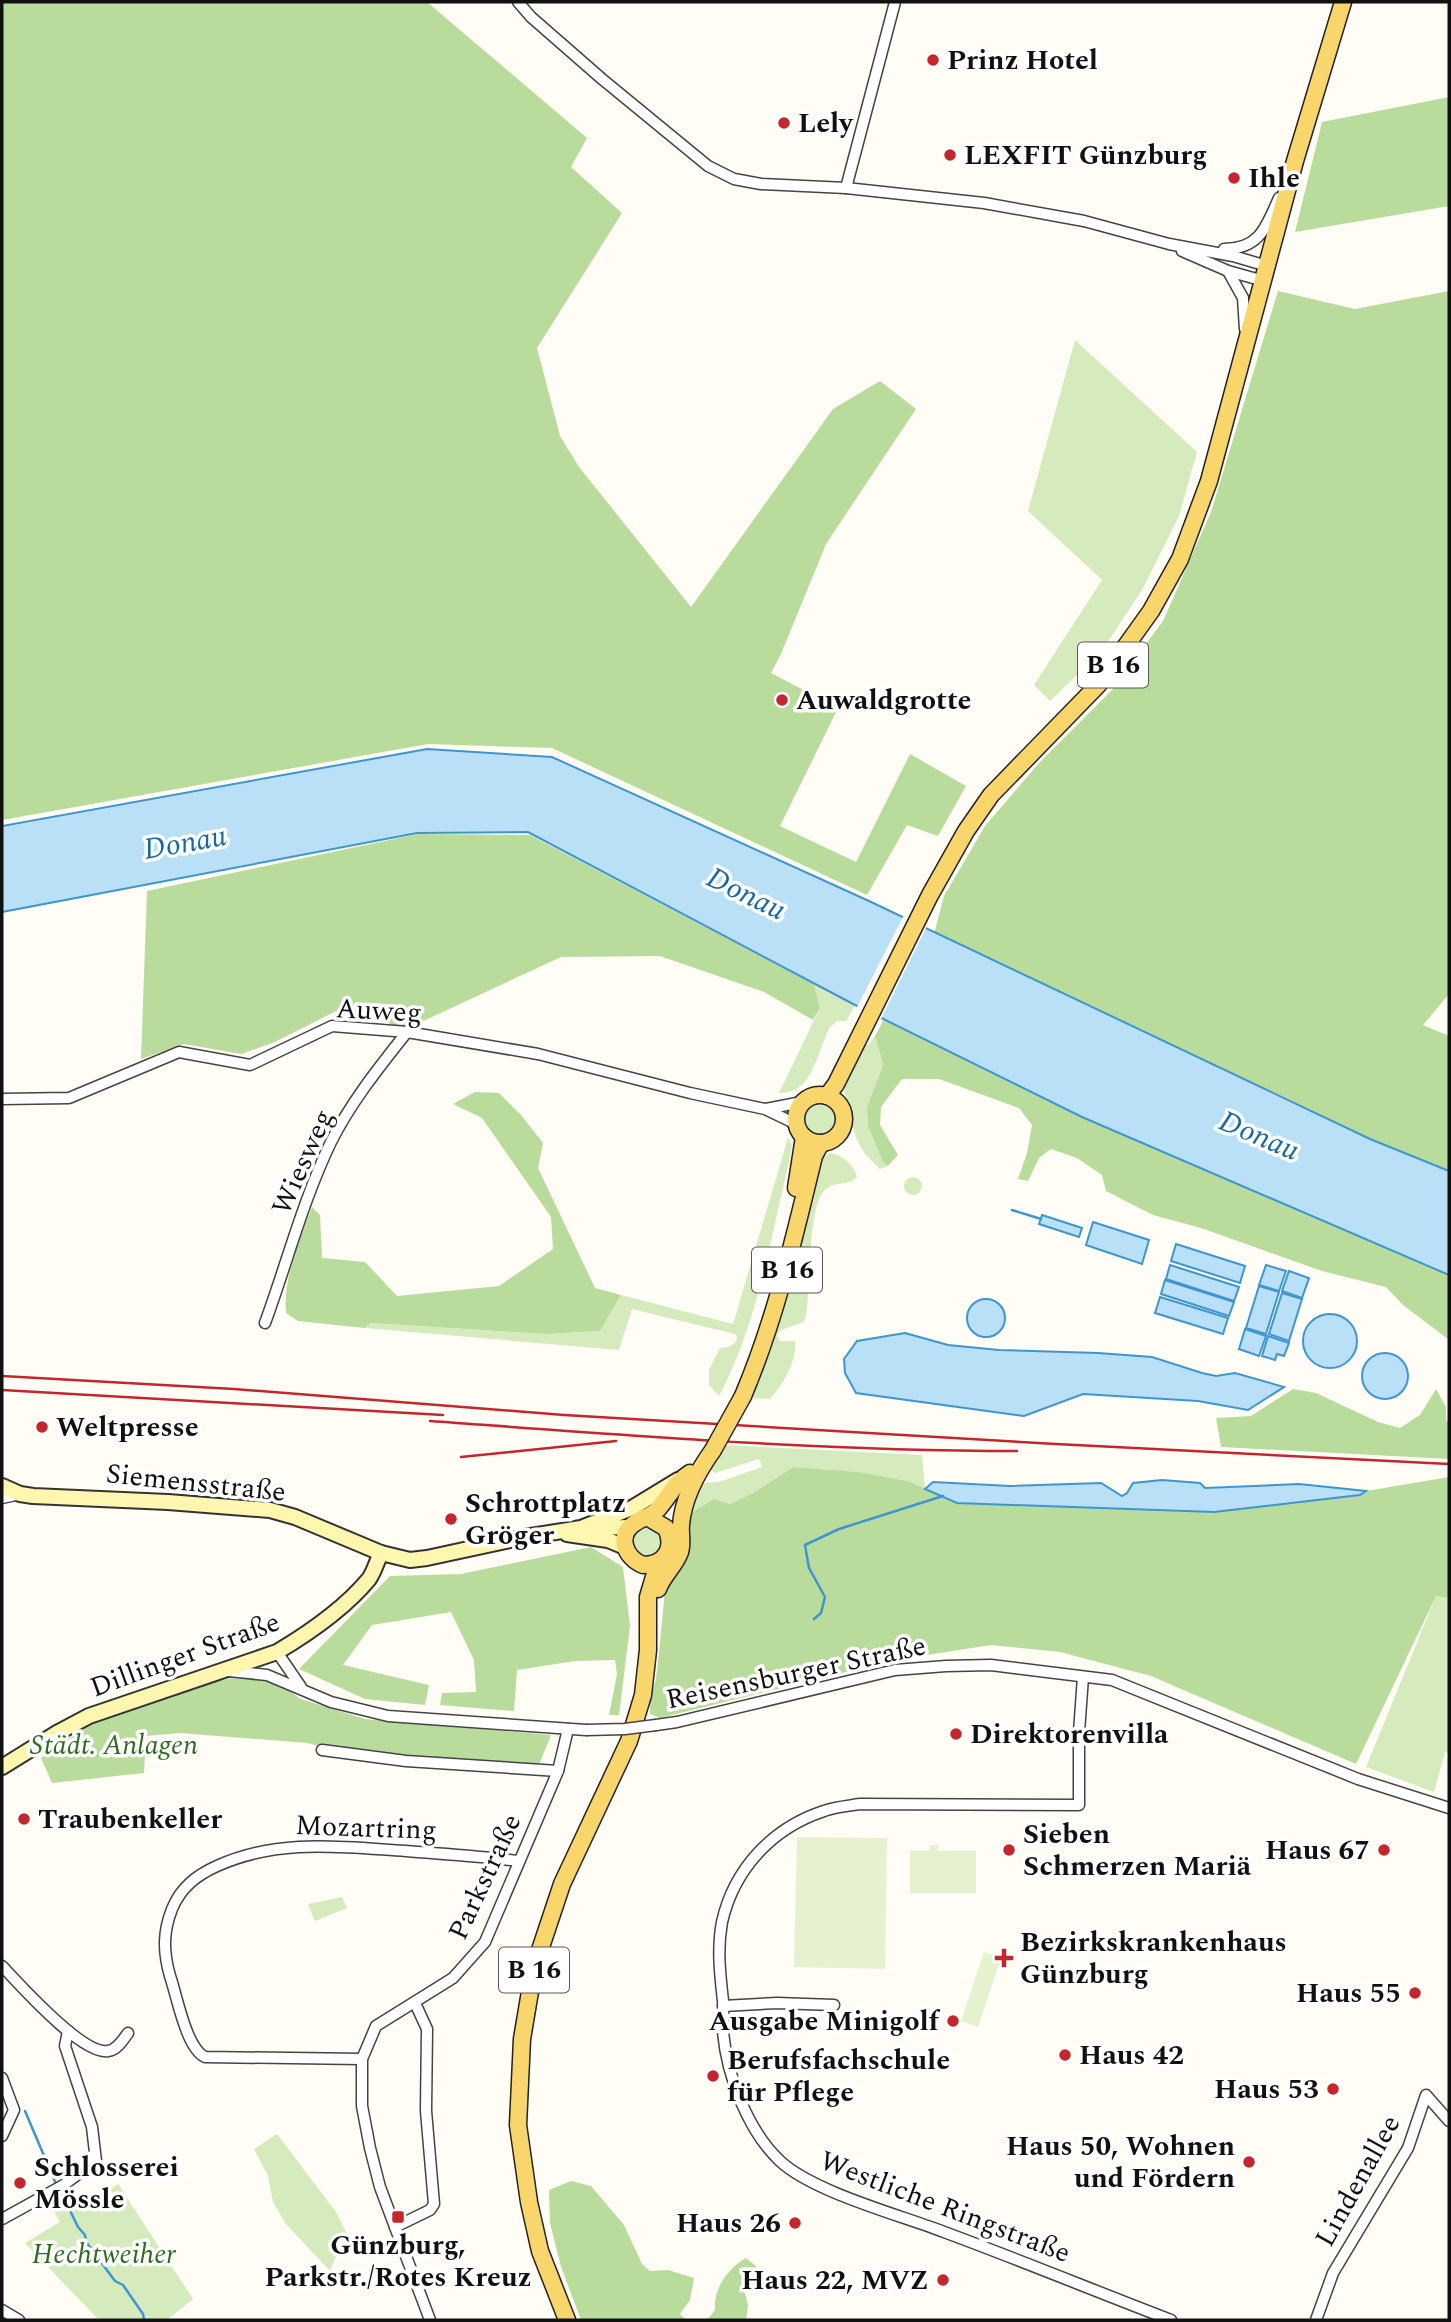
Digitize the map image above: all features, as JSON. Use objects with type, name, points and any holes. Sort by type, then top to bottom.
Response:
[{"type":"main road","name":"B 16","points":[[827,1096],[836,1084],[930,895],[966,831],[991,795],[1098,685],[1158,600],[1180,559],[1209,481],[1295,161],[1343,2]]},
{"type":"main road","points":[[814,1096],[827,1096],[841,1108],[843,1120],[840,1132],[821,1143],[800,1131],[796,1116],[802,1102],[814,1096]]},
{"type":"main road","name":"B 16","points":[[738,1395],[762,1326],[792,1211],[800,1131]]},
{"type":"main road","name":"B 16","points":[[629,1527],[642,1518],[649,1518],[688,1477],[709,1449],[765,1343],[783,1284],[814,1156],[821,1143]]},
{"type":"main road","name":"B 16","points":[[792,1211],[810,1175]]},
{"type":"main road","name":"B 16","points":[[567,2320],[540,2250],[529,2202],[519,2125],[522,2039],[534,1968],[562,1885],[629,1741],[643,1695],[648,1650],[648,1597],[658,1563],[669,1550],[671,1541],[666,1528],[671,1509],[688,1477]]},
{"type":"main road","name":"B 16","points":[[648,1633],[659,1586],[679,1555],[688,1477]]},
{"type":"main road","points":[[581,1528],[632,1508],[688,1477]]},
{"type":"main road","name":"Siemensstraße","points":[[2,1486],[20,1494],[270,1510],[295,1517],[381,1553]]},
{"type":"main road","points":[[649,1518],[666,1528]]},
{"type":"main road","points":[[381,1553],[410,1560],[524,1537],[581,1528],[629,1527],[625,1547],[596,1538],[551,1533]]},
{"type":"main road","name":"B 16","points":[[625,1547],[636,1562],[648,1597]]},
{"type":"main road","name":"Dillinger Straße","points":[[2,1767],[57,1732],[89,1716],[276,1652],[299,1639],[357,1590],[370,1577],[381,1553]]},
{"type":"main road","points":[[636,1562],[643,1565],[658,1563]]},
{"type":"street","points":[[518,2],[585,65],[708,166],[734,178],[761,184],[846,188],[967,201],[1084,221],[1169,244],[1233,256],[1266,273]]},
{"type":"street","points":[[846,188],[895,2]]},
{"type":"street","points":[[1199,250],[1235,249],[1248,246],[1258,238],[1295,161]]},
{"type":"street","points":[[1169,244],[1228,271],[1266,273]]},
{"type":"street","points":[[1228,271],[1243,298],[1245,349]]},
{"type":"street","name":"Auweg","points":[[2,1099],[69,1098],[179,1052],[250,1065],[332,1026],[407,1032],[538,1054],[690,1093],[765,1109],[800,1131]]},
{"type":"street","name":"Wiesweg","points":[[265,1323],[300,1217],[332,1141],[374,1074],[407,1032]]},
{"type":"street","name":"Auweg","points":[[765,1109],[802,1102]]},
{"type":"street","points":[[2,1498],[20,1494]]},
{"type":"street","points":[[276,1652],[301,1688]]},
{"type":"street","name":"Reisensburger Straße","points":[[225,1670],[267,1675],[331,1702],[388,1716],[586,1730],[625,1729],[684,1720],[895,1670],[990,1665],[1112,1680],[1357,1779],[1449,1808]]},
{"type":"street","name":"Westliche Ringstraße","points":[[1083,1677],[1079,1732],[1079,1805],[860,1804],[826,1810],[798,1821],[771,1840],[751,1860],[739,1878],[726,1907],[718,1945],[723,2032],[729,2064],[744,2105],[762,2140],[780,2161],[795,2172],[841,2194],[1171,2320]]},
{"type":"street","name":"Parkstraße","points":[[430,2320],[380,2187],[362,2106],[362,2059],[376,2026],[453,1978],[485,1942],[558,1770],[568,1729]]},
{"type":"street","points":[[322,1750],[406,1761],[558,1770]]},
{"type":"street","name":"Mozartring","points":[[362,2059],[205,2057],[194,2049],[164,1951],[165,1927],[176,1898],[193,1880],[210,1870],[243,1856],[280,1847],[334,1846],[518,1861]]},
{"type":"street","points":[[2,1966],[68,2031],[88,2045],[106,2052],[113,2049],[128,2033]]},
{"type":"street","points":[[395,2227],[430,2210],[434,2204],[426,2111],[427,2029],[415,2003]]},
{"type":"street","points":[[723,2006],[834,2005]]},
{"type":"street","points":[[2,2219],[62,2186],[96,2161],[92,2127],[65,2046],[68,2031]]},
{"type":"street","points":[[2,2078],[14,2110],[2,2136]]},
{"type":"street","name":"Lindenallee","points":[[1316,2320],[1333,2273],[1408,2148],[1426,2095],[1449,2121]]},
{"type":"street","points":[[2,2310],[19,2320]]},
{"type":"green space","points":[[2,2],[427,2],[587,138],[571,167],[622,213],[537,348],[560,436],[579,467],[691,607],[833,409],[880,381],[916,409],[826,544],[771,673],[838,708],[780,826],[856,862],[910,754],[966,786],[938,836],[907,825],[867,895],[552,748],[428,744],[2,820]]},
{"type":"green space","points":[[1449,97],[1449,206],[1295,232],[1322,122]]},
{"type":"green space","points":[[1278,291],[1355,309],[1449,291],[1449,994],[1423,1025],[1449,1036],[1449,1172],[1370,1140],[934,934],[944,896],[985,826],[1039,763],[1111,691],[1163,621],[1211,512]]},
{"type":"green space","points":[[1075,340],[1197,452],[1179,516],[1142,590],[1101,652],[1050,701],[1034,685],[1102,580],[1028,511]]},
{"type":"green space","points":[[418,834],[530,835],[814,984],[820,1008],[813,1020],[764,992],[660,956],[561,957],[406,1029],[342,1008],[275,1042],[241,1054],[184,1044],[141,1059],[147,891]]},
{"type":"green space","points":[[814,984],[855,1005],[846,1021],[837,1021],[830,1027],[807,1079],[790,1092],[779,1093],[820,1008]]},
{"type":"green space","points":[[884,1019],[1082,1117],[1449,1275],[1449,1340],[1403,1305],[1386,1287],[1322,1271],[1201,1228],[1153,1215],[1106,1191],[1102,1175],[1077,1158],[1051,1149],[1039,1158],[1028,1181],[1018,1179],[1027,1153],[1032,1125],[1019,1108],[939,1079],[902,1079],[881,1107],[880,1125],[898,1155],[888,1166],[883,1162],[868,1126],[867,1107],[883,1065],[875,1036]]},
{"type":"green space","points":[[875,1036],[883,1065],[867,1107],[868,1125],[883,1162],[888,1166],[880,1169],[865,1154],[856,1138],[844,1090],[864,1043],[868,1045]]},
{"type":"green space","points":[[475,1092],[499,1093],[543,1143],[538,1168],[595,1288],[621,1295],[600,1331],[546,1334],[370,1323],[365,1328],[298,1321],[286,1313],[289,1273],[312,1207],[320,1215],[322,1258],[365,1262],[397,1296],[499,1286],[553,1249],[551,1217],[482,1118],[453,1104]]},
{"type":"green space","points":[[820,1102],[831,1107],[836,1118],[831,1129],[820,1134],[809,1129],[804,1118],[809,1107]]},
{"type":"green space","points":[[788,1138],[792,1144],[789,1162],[761,1282],[743,1340],[719,1396],[709,1385],[709,1370],[720,1348],[735,1343],[735,1334],[632,1309],[619,1350],[365,1328],[370,1323],[546,1334],[600,1331],[621,1295],[733,1324]]},
{"type":"green space","points":[[829,1153],[846,1161],[857,1177],[828,1188],[819,1201],[812,1231],[808,1302],[804,1322],[781,1330],[777,1335],[780,1341],[795,1341],[792,1364],[770,1399],[751,1398],[760,1379],[817,1163]]},
{"type":"green space","points":[[913,1177],[919,1180],[922,1186],[919,1192],[913,1195],[907,1192],[904,1186],[907,1180]]},
{"type":"green space","points":[[1293,1389],[1316,1393],[1378,1422],[1400,1428],[1420,1415],[1436,1389],[1446,1407],[1446,1421],[1449,1420],[1449,1459],[1221,1447],[1216,1418],[1251,1416]]},
{"type":"green space","points":[[724,1445],[922,1455],[925,1489],[908,1481],[859,1472],[793,1467],[753,1493],[730,1504],[714,1499],[690,1513],[698,1487],[762,1467],[759,1459],[715,1473],[709,1468]]},
{"type":"green space","points":[[793,1467],[859,1472],[908,1481],[957,1503],[1214,1512],[1360,1495],[1366,1491],[1449,1477],[1449,1598],[1436,1596],[1356,1764],[1151,1676],[1060,1652],[991,1645],[894,1660],[660,1718],[650,1714],[665,1590],[687,1541],[690,1513],[714,1499],[730,1504],[753,1493]]},
{"type":"green space","points":[[648,1525],[659,1530],[664,1541],[659,1552],[648,1557],[637,1552],[632,1541],[637,1530]]},
{"type":"green space","points":[[591,1547],[623,1567],[630,1626],[619,1715],[609,1715],[617,1674],[615,1660],[575,1661],[517,1670],[514,1711],[440,1705],[442,1693],[476,1692],[474,1660],[451,1612],[372,1625],[343,1665],[429,1685],[425,1705],[365,1699],[299,1669],[390,1576],[461,1574]]},
{"type":"green space","points":[[1436,1596],[1449,1598],[1449,1753],[1445,1752],[1434,1792],[1366,1767]]},
{"type":"green space","name":"Städt. Anlagen","points":[[232,1678],[275,1681],[301,1699],[365,1719],[551,1735],[538,1767],[347,1755],[308,1743],[180,1733],[146,1736],[144,1773],[52,1783],[41,1758],[97,1719],[160,1696]]},
{"type":"green space","points":[[797,1837],[887,1838],[885,1969],[794,1967]]},
{"type":"green space","points":[[930,1845],[938,1845],[938,1851],[976,1851],[976,1893],[910,1893],[910,1851],[929,1851]]},
{"type":"green space","points":[[342,1897],[347,1908],[315,1921],[308,1904]]},
{"type":"green space","points":[[984,1952],[1001,1958],[978,2027],[961,2021]]},
{"type":"green space","points":[[277,2134],[336,2212],[346,2232],[330,2271],[285,2223],[273,2202],[268,2176],[254,2149]]},
{"type":"green space","points":[[571,2181],[591,2186],[624,2225],[642,2264],[650,2271],[668,2270],[694,2278],[690,2300],[680,2314],[686,2320],[581,2320],[561,2267],[550,2223],[549,2190]]},
{"type":"green space","name":"Hechtweiher","points":[[118,2184],[193,2299],[167,2320],[99,2320],[25,2243],[60,2222],[48,2200],[67,2189],[86,2207]]},
{"type":"green space","points":[[746,2258],[756,2266],[744,2290],[748,2305],[746,2320],[707,2320],[715,2310],[716,2294],[723,2280],[733,2267]]},
{"type":"water","name":"Donau","points":[[427,749],[552,757],[869,901],[1370,1139],[1449,1171],[1449,1275],[1082,1117],[855,1005],[528,832],[417,833],[2,912],[2,826]]},
{"type":"water","points":[[1042,1215],[1082,1228],[1079,1237],[1039,1224]]},
{"type":"water","points":[[1093,1222],[1149,1240],[1142,1264],[1086,1245]]},
{"type":"water","points":[[1176,1244],[1245,1266],[1240,1283],[1171,1261]]},
{"type":"water","points":[[1170,1265],[1239,1287],[1234,1301],[1166,1279]]},
{"type":"water","points":[[1266,1265],[1286,1271],[1279,1291],[1259,1285]]},
{"type":"water","points":[[1289,1271],[1309,1278],[1302,1298],[1282,1291]]},
{"type":"water","points":[[1165,1280],[1234,1302],[1229,1316],[1161,1294]]},
{"type":"water","points":[[1259,1286],[1279,1292],[1266,1334],[1246,1328]]},
{"type":"water","points":[[1282,1293],[1302,1299],[1289,1341],[1269,1334]]},
{"type":"water","points":[[1160,1297],[1228,1318],[1223,1334],[1155,1313]]},
{"type":"water","points":[[986,1299],[1000,1304],[1005,1318],[1000,1332],[986,1337],[972,1332],[967,1318],[972,1304]]},
{"type":"water","points":[[1330,1314],[1349,1322],[1357,1341],[1349,1360],[1330,1368],[1311,1360],[1303,1341],[1311,1322]]},
{"type":"water","points":[[1245,1329],[1266,1336],[1259,1356],[1239,1349]]},
{"type":"water","points":[[905,1333],[948,1345],[999,1350],[1152,1357],[1202,1373],[1216,1376],[1235,1373],[1284,1387],[1248,1410],[1198,1401],[1083,1394],[1024,1416],[856,1393],[845,1373],[844,1359],[857,1341]]},
{"type":"water","points":[[1268,1336],[1289,1343],[1284,1356],[1277,1354],[1275,1360],[1262,1356]]},
{"type":"water","points":[[1385,1353],[1402,1359],[1408,1376],[1402,1393],[1385,1399],[1368,1393],[1362,1376],[1368,1359]]},
{"type":"water","points":[[1162,1480],[1200,1483],[1205,1488],[1299,1484],[1366,1491],[1360,1495],[1214,1512],[957,1503],[925,1489],[933,1482],[1010,1486],[1101,1483],[1122,1496],[1133,1483]]},
{"type":"pier","points":[[904,915],[927,926],[880,1021],[856,1009]]},
{"type":"waterway","points":[[1012,1210],[1041,1219]]},
{"type":"waterway","points":[[814,1619],[821,1613],[825,1597],[809,1568],[805,1545],[839,1529],[943,1496]]},
{"type":"waterway","points":[[25,2111],[56,2184]]},
{"type":"waterway","points":[[61,2192],[78,2227],[85,2235],[86,2242],[115,2281],[123,2285],[143,2314],[144,2320]]},
{"type":"railway","points":[[2,1376],[234,1389],[564,1415],[1449,1464]]},
{"type":"railway","points":[[2,1390],[443,1415]]},
{"type":"railway","points":[[430,1421],[797,1445],[1017,1451]]},
{"type":"railway","points":[[461,1457],[616,1441]]},
{"type":"place","name":"Prinz Hotel","points":[[933,60]]},
{"type":"place","name":"Lely","points":[[784,123]]},
{"type":"place","name":"LEXFIT Günzburg","points":[[950,155]]},
{"type":"place","name":"Ihle","points":[[1234,178]]},
{"type":"place","name":"Auwaldgrotte","points":[[782,700]]},
{"type":"place","name":"Weltpresse","points":[[42,1427]]},
{"type":"place","name":"Schrottplatz Gröger","points":[[451,1519]]},
{"type":"place","name":"Direktorenvilla","points":[[956,1734]]},
{"type":"place","name":"Traubenkeller","points":[[24,1819]]},
{"type":"place","name":"Sieben Schmerzen Mariä","points":[[1009,1850]]},
{"type":"place","name":"Haus 67","points":[[1384,1850]]},
{"type":"place","name":"Bezirkskrankenhaus Günzburg","points":[[1004,1958]]},
{"type":"place","name":"Haus 55","points":[[1415,1993]]},
{"type":"place","name":"Ausgabe Minigolf","points":[[953,2021]]},
{"type":"place","name":"Haus 42","points":[[1065,2055]]},
{"type":"place","name":"Berufsfachschule für Pflege","points":[[713,2076]]},
{"type":"place","name":"Haus 53","points":[[1333,2089]]},
{"type":"place","name":"Haus 50, Wohnen und Fördern","points":[[1249,2162]]},
{"type":"place","name":"Schlosserei Mössle","points":[[20,2183]]},
{"type":"place","name":"Günzburg, Parkstr./Rotes Kreuz","points":[[398,2217]]},
{"type":"place","name":"Haus 26","points":[[795,2223]]},
{"type":"place","name":"Haus 22, MVZ","points":[[943,2280]]}]
